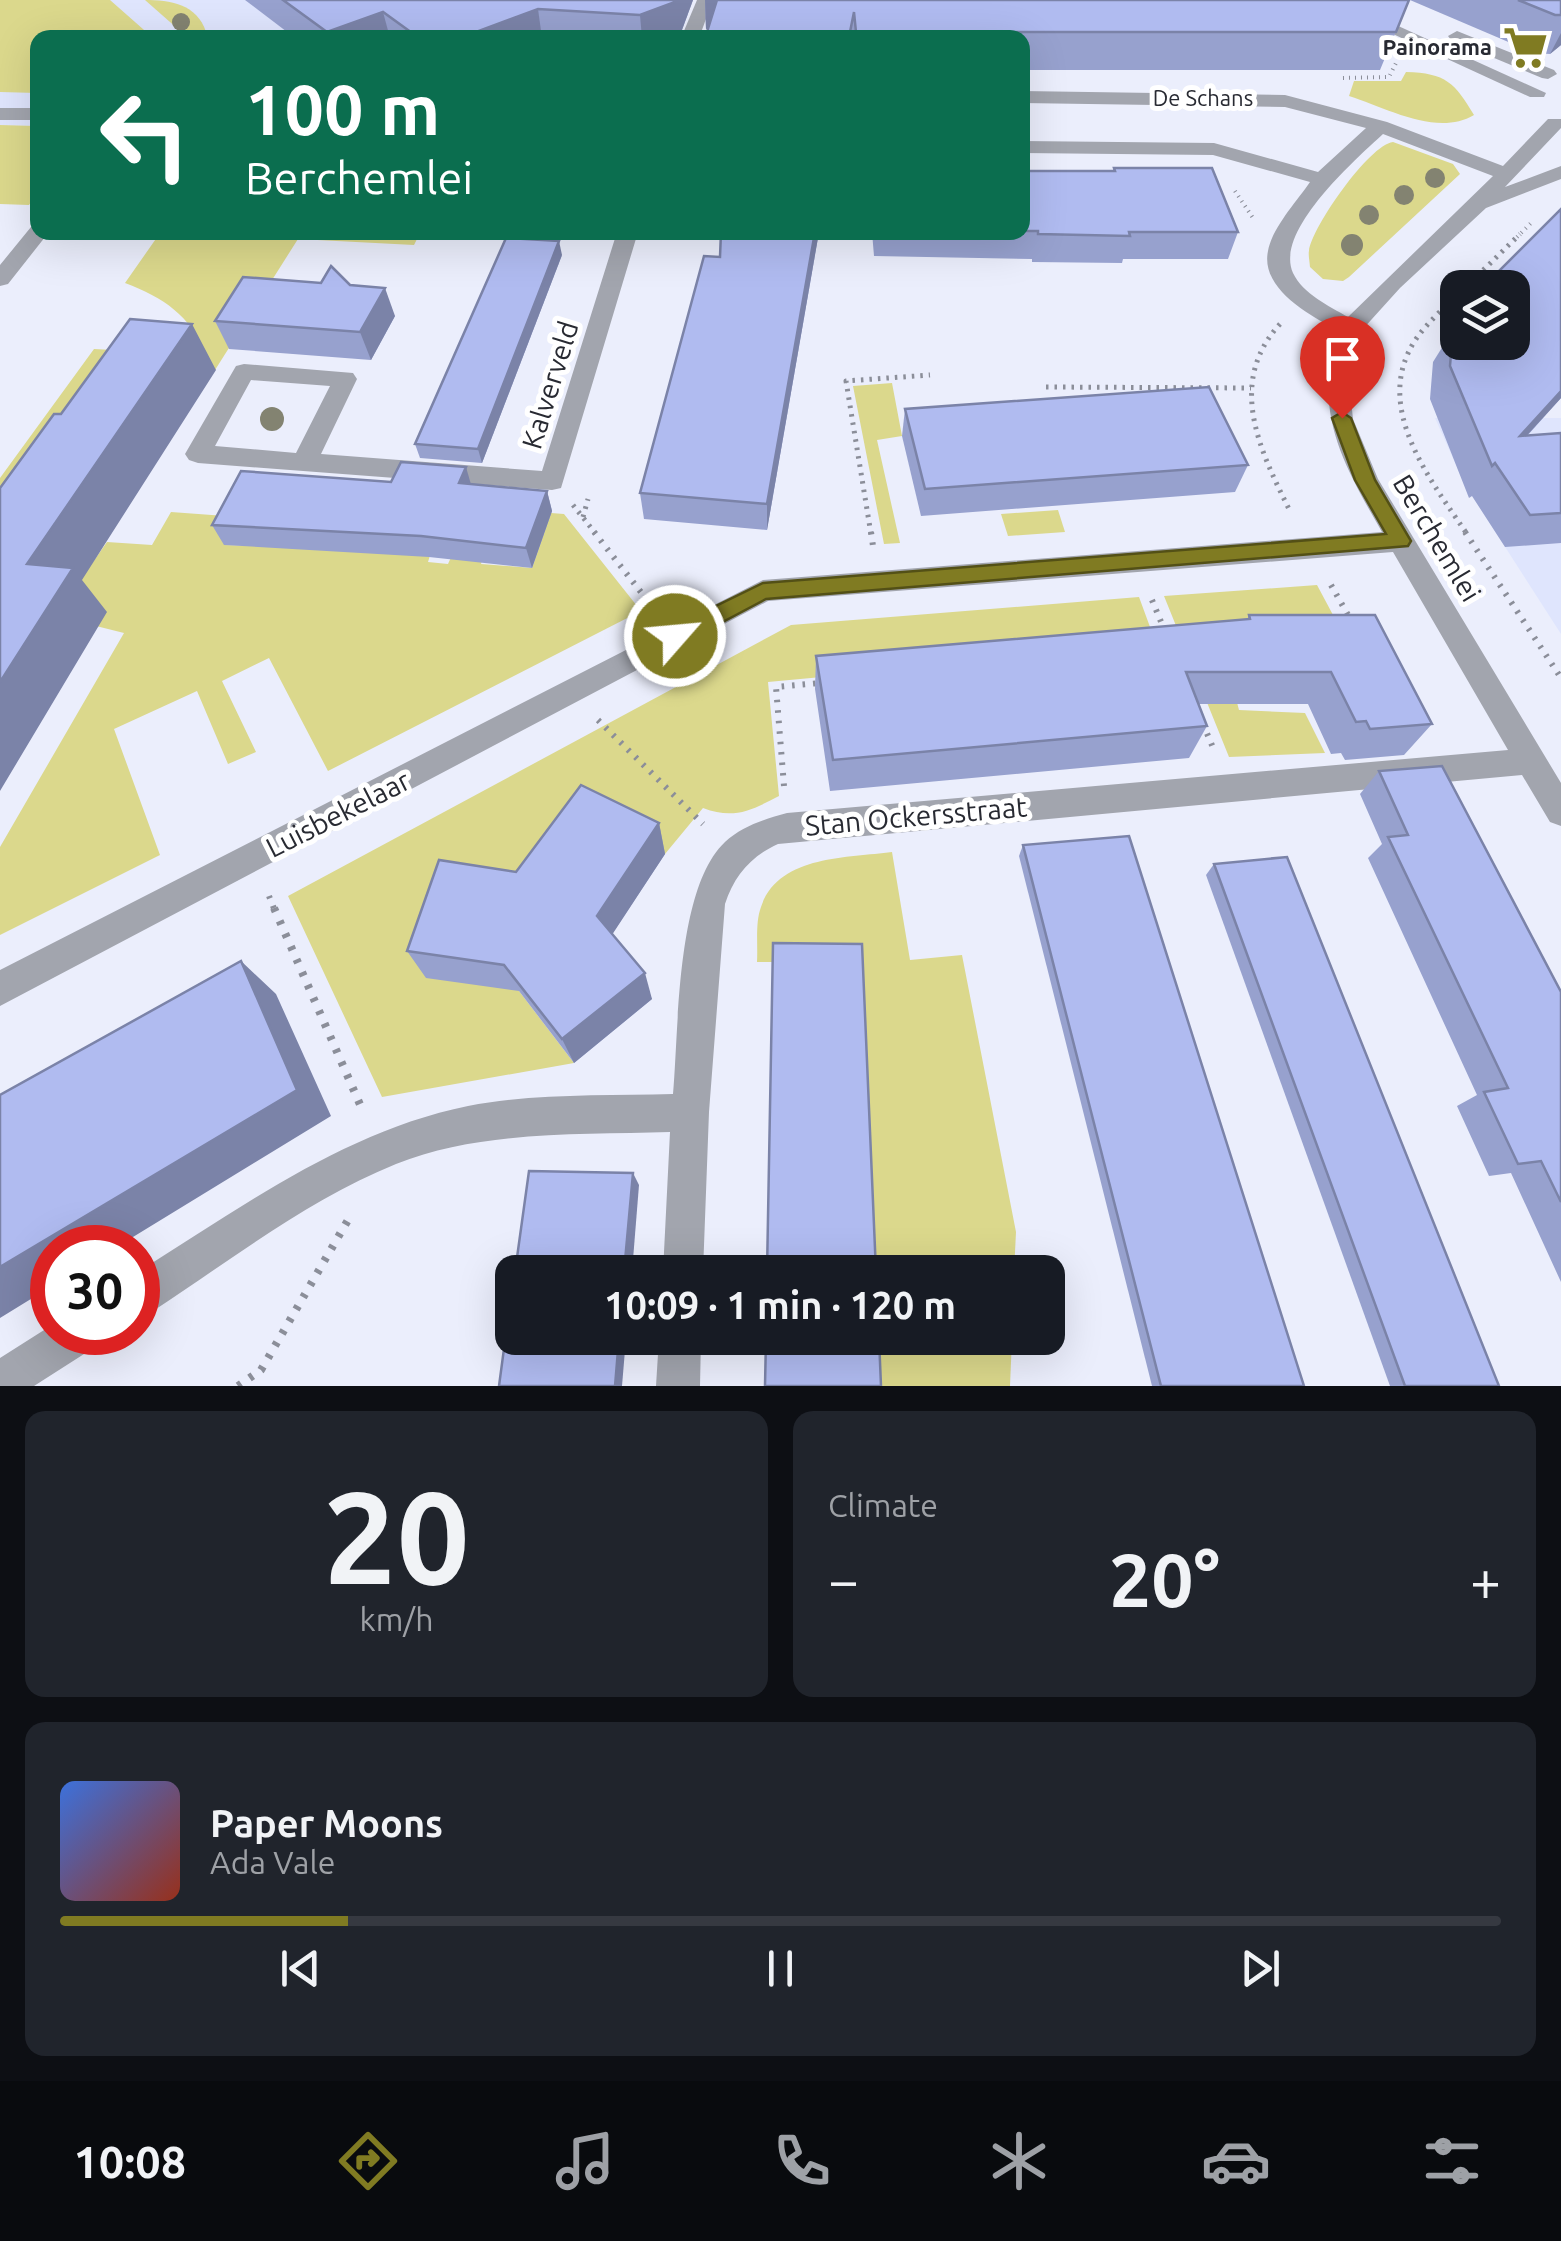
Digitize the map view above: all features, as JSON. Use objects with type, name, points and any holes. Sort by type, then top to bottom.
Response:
[{"type":"street","points":[[693,30],[705,0]]},
{"type":"street","points":[[1327,0],[1537,93],[1555,71],[1371,0]]},
{"type":"street","name":"Berchemlei","points":[[1537,93],[1541,108],[1558,125],[1392,282],[1352,328],[1339,363],[1342,418],[1365,480],[1561,812]]},
{"type":"street","name":"De Schans","points":[[1030,97],[1260,98],[1304,105],[1380,126],[1506,174]]},
{"type":"street","points":[[0,114],[30,114]]},
{"type":"street","points":[[1352,328],[1316,309],[1279,270],[1279,247],[1322,178],[1380,126]]},
{"type":"street","name":"De Schans","points":[[1030,147],[1214,148],[1322,178]]},
{"type":"street","name":"Berchemlei","points":[[1475,207],[1561,172]]},
{"type":"street","points":[[0,279],[32,240]]},
{"type":"street","name":"Kalverveld","points":[[552,481],[626,240]]},
{"type":"street","points":[[304,463],[345,379],[244,372],[198,454],[304,463],[552,481]]},
{"type":"street","name":"Luisbekelaar","points":[[0,989],[763,591],[1400,541]]},
{"type":"street","name":"Stan Ockersstraat","points":[[733,852],[770,831],[787,827],[1531,761]]},
{"type":"street","points":[[684,1255],[690,1112],[708,904],[716,876],[733,852]]},
{"type":"street","points":[[160,1282],[308,1188],[380,1151],[470,1125],[690,1112]]},
{"type":"street","points":[[0,1383],[44,1355]]},
{"type":"street","points":[[678,1386],[679,1355]]},
{"type":"path","points":[[1228,186],[1246,204],[1256,227]]},
{"type":"path","points":[[1483,270],[1534,221]]},
{"type":"path","points":[[1268,311],[1279,324]]},
{"type":"path","points":[[1440,313],[1416,338],[1401,368],[1398,404],[1420,463],[1561,678]]},
{"type":"path","points":[[879,582],[846,381],[930,375]]},
{"type":"path","points":[[1046,387],[1251,388]]},
{"type":"path","name":"Kalverveld","points":[[552,481],[675,636]]},
{"type":"path","points":[[1136,562],[1173,651]]},
{"type":"path","points":[[787,827],[776,688],[836,682]]},
{"type":"path","points":[[570,693],[733,852]]},
{"type":"path","points":[[1201,720],[1229,788]]},
{"type":"path","points":[[252,858],[380,1151]]},
{"type":"path","points":[[238,1386],[261,1370],[352,1215]]},
{"type":"shaded area","points":[[0,0],[566,0],[562,30],[30,30],[30,126],[0,125]]},
{"type":"shaded area","points":[[0,0],[110,0],[144,30],[30,30],[30,93],[0,92]]},
{"type":"shaded area","points":[[145,0],[173,3],[189,10],[205,30],[179,30]]},
{"type":"shaded area","points":[[1406,72],[1448,82],[1474,115],[1460,121],[1428,122],[1349,96],[1354,81],[1401,81]]},
{"type":"shaded area","points":[[0,125],[30,126],[30,204],[0,204]]},
{"type":"shaded area","points":[[1393,142],[1453,164],[1460,174],[1349,277],[1343,281],[1323,279],[1310,267],[1309,254],[1320,224],[1357,171]]},
{"type":"shaded area","points":[[155,240],[297,240],[215,370],[22,555],[93,562],[107,542],[152,545],[171,512],[239,517],[225,545],[431,552],[428,562],[448,564],[452,555],[483,558],[481,564],[532,568],[551,513],[564,514],[641,611],[328,771],[269,658],[222,681],[256,752],[228,764],[197,691],[114,729],[160,855],[0,935],[0,847],[124,633],[0,602],[0,478],[94,349],[206,355],[192,329],[174,310],[125,283]]},
{"type":"shaded area","points":[[317,240],[416,240],[414,245]]},
{"type":"shaded area","points":[[892,383],[902,436],[877,440],[900,543],[884,544],[853,386]]},
{"type":"shaded area","points":[[1435,418],[1561,418],[1561,634],[1464,483]]},
{"type":"shaded area","points":[[1058,510],[1065,532],[1008,536],[1001,514]]},
{"type":"shaded area","points":[[1317,585],[1348,643],[1221,642],[1239,710],[1305,713],[1325,753],[1229,757],[1164,596]]},
{"type":"shaded area","points":[[1139,597],[1157,646],[768,682],[779,796],[734,813],[703,808],[665,854],[591,817],[519,991],[574,1063],[382,1097],[288,896],[791,625]]},
{"type":"shaded area","points":[[892,852],[910,960],[962,955],[1016,1232],[1015,1255],[867,1255],[773,962],[757,962],[757,927],[770,890],[798,868],[836,858]]},
{"type":"shaded area","points":[[875,1355],[1011,1355],[1010,1386],[876,1386]]},
{"type":"building","points":[[283,0],[676,0],[640,15],[538,9],[482,30],[408,30],[383,12],[324,30]]},
{"type":"building","points":[[717,0],[1409,0],[1396,32],[856,30],[854,12],[850,30],[708,30]]},
{"type":"building","points":[[1518,0],[1561,0],[1561,15],[1555,15]]},
{"type":"building","points":[[1114,168],[1212,168],[1238,232],[1129,232],[1130,236],[1030,231],[1030,171],[1115,171]]},
{"type":"building","points":[[1561,209],[1561,391],[1520,436],[1561,433],[1561,513],[1530,515],[1495,463],[1492,466],[1450,366],[1450,360],[1530,360],[1530,270],[1500,270]]},
{"type":"building","points":[[505,240],[559,241],[478,449],[415,444]]},
{"type":"building","points":[[721,240],[814,240],[767,504],[640,493],[704,256],[720,257]]},
{"type":"building","points":[[331,266],[350,285],[385,288],[360,332],[215,321],[243,277],[321,283]]},
{"type":"building","points":[[130,319],[192,324],[27,564],[73,568],[0,682],[0,488],[54,414],[61,414]]},
{"type":"building","points":[[1209,387],[1248,465],[925,489],[905,409]]},
{"type":"building","points":[[401,462],[466,467],[459,483],[547,491],[526,548],[421,536],[212,525],[241,471],[391,482]]},
{"type":"building","points":[[1249,615],[1375,615],[1432,724],[1370,729],[1366,721],[1356,722],[1331,672],[1186,672],[1207,726],[833,760],[816,656],[1250,619]]},
{"type":"building","points":[[1442,766],[1561,992],[1561,1202],[1541,1161],[1518,1164],[1484,1092],[1508,1088],[1388,837],[1408,835],[1379,771]]},
{"type":"building","points":[[581,785],[659,823],[597,916],[645,973],[562,1039],[504,965],[407,951],[439,860],[516,872]]},
{"type":"building","points":[[1129,836],[1304,1386],[1161,1386],[1023,845]]},
{"type":"building","points":[[1287,857],[1499,1386],[1405,1386],[1214,864]]},
{"type":"building","points":[[773,943],[862,944],[875,1255],[767,1255]]},
{"type":"building","points":[[241,961],[297,1090],[70,1225],[30,1225],[30,1249],[0,1267],[0,1095]]},
{"type":"building","points":[[529,1171],[633,1173],[626,1255],[517,1255]]},
{"type":"building","points":[[503,1355],[618,1355],[615,1386],[499,1386]]},
{"type":"building","points":[[766,1355],[880,1355],[881,1386],[765,1386]]},
{"type":"place","name":"Painorama","points":[[1525,47]]},
{"type":"route","points":[[675,636],[763,591],[1400,541],[1365,480],[1342,418]]}]
